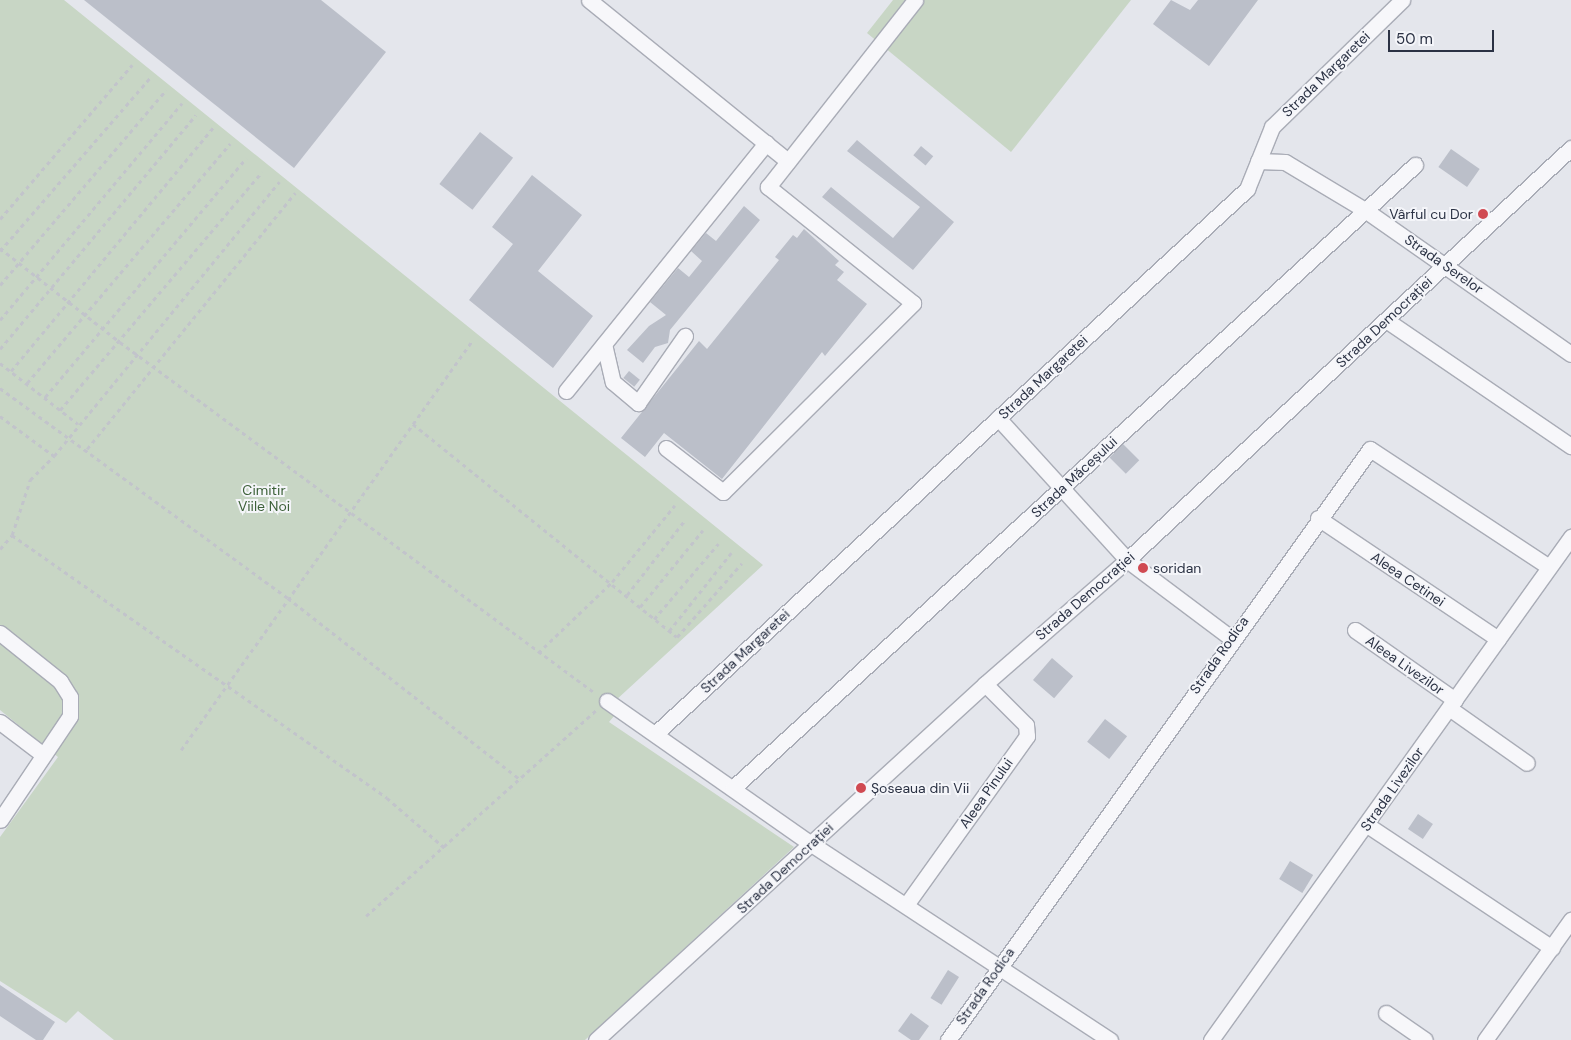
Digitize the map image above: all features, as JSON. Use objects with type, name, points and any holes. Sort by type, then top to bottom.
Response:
[{"type":"street","points":[[589,0],[788,161]]},
{"type":"street","points":[[666,448],[723,492],[914,303],[768,187],[915,0]]},
{"type":"street","name":"Strada Margaretei","points":[[655,734],[1247,189],[1272,127],[1402,0]]},
{"type":"street","points":[[566,391],[766,144]]},
{"type":"street","name":"Strada Democrației","points":[[596,1040],[985,684],[1127,560],[1571,148]]},
{"type":"street","name":"Strada Serelor","points":[[1258,162],[1285,162],[1365,210],[1571,354]]},
{"type":"street","name":"Strada Măceșului","points":[[734,788],[1415,164]]},
{"type":"street","points":[[1386,320],[1571,446]]},
{"type":"street","points":[[604,344],[613,382],[638,403],[685,336]]},
{"type":"street","points":[[998,418],[1127,560],[1231,638]]},
{"type":"street","name":"Strada Rodica","points":[[948,1040],[1231,638],[1370,449],[1549,567]]},
{"type":"street","name":"Aleea Cetinei","points":[[1318,518],[1498,639]]},
{"type":"street","name":"Strada Livezilor","points":[[1211,1040],[1571,537]]},
{"type":"street","name":"Aleea Livezilor","points":[[1355,630],[1527,763]]},
{"type":"street","points":[[0,633],[60,681],[70,697],[70,716],[42,754],[0,820]]},
{"type":"street","name":"Aleea Pinului","points":[[906,905],[1027,736],[1026,725],[985,684]]},
{"type":"street","points":[[607,701],[734,788],[810,843],[1110,1040]]},
{"type":"street","points":[[0,722],[42,754]]},
{"type":"street","points":[[1366,824],[1552,948]]},
{"type":"street","points":[[1485,1040],[1571,920]]},
{"type":"street","points":[[1386,1014],[1425,1040]]},
{"type":"path","points":[[0,219],[132,65]]},
{"type":"path","points":[[150,78],[0,250],[53,288],[120,342],[538,653],[607,701],[522,780],[366,916]]},
{"type":"path","points":[[0,285],[166,90]]},
{"type":"path","points":[[0,320],[182,103]]},
{"type":"path","points":[[0,349],[196,115]]},
{"type":"path","points":[[11,371],[71,302],[213,128]]},
{"type":"path","points":[[27,383],[230,144]]},
{"type":"path","points":[[45,397],[246,158]]},
{"type":"path","points":[[60,410],[120,342],[262,172]]},
{"type":"path","points":[[0,549],[12,536],[30,480],[54,456],[78,424],[279,182]]},
{"type":"path","points":[[86,450],[295,193]]},
{"type":"path","points":[[181,750],[472,341]]},
{"type":"path","points":[[0,363],[78,424]]},
{"type":"path","points":[[0,388],[288,598],[522,780]]},
{"type":"path","points":[[0,416],[54,456]]},
{"type":"path","points":[[413,424],[612,582],[676,637],[742,563]]},
{"type":"path","points":[[538,653],[612,582],[675,505]]},
{"type":"path","points":[[627,595],[685,520]]},
{"type":"path","points":[[640,607],[703,530]]},
{"type":"path","points":[[12,536],[387,798],[445,848]]},
{"type":"path","points":[[654,619],[718,544]]},
{"type":"path","points":[[669,631],[731,553]]},
{"type":"green space","name":"Cimitir Viile Noi","points":[[0,0],[64,0],[763,565],[615,701],[620,709],[609,722],[794,847],[585,1040],[114,1040],[78,1011],[66,1023],[0,981],[0,837],[58,757],[0,710]]},
{"type":"green space","points":[[893,0],[1131,0],[1011,152],[867,33]]},
{"type":"building","points":[[84,0],[321,0],[386,52],[294,168]]},
{"type":"building","points":[[1171,0],[1190,10],[1198,0],[1258,0],[1209,66],[1153,24]]},
{"type":"building","points":[[480,132],[513,158],[472,210],[439,184]]},
{"type":"building","points":[[857,140],[954,222],[913,270],[822,197],[831,187],[893,238],[920,207],[847,151]]},
{"type":"building","points":[[921,146],[933,156],[926,165],[913,155]]},
{"type":"building","points":[[1451,149],[1480,169],[1467,187],[1438,167]]},
{"type":"building","points":[[532,175],[582,215],[538,271],[593,316],[553,368],[469,300],[513,244],[492,227]]},
{"type":"building","points":[[744,206],[760,220],[670,330],[668,343],[655,347],[643,363],[627,350],[649,326],[666,315],[650,302],[678,268],[689,277],[702,261],[691,251],[706,233],[716,241]]},
{"type":"building","points":[[804,229],[839,261],[835,265],[844,272],[837,280],[867,304],[825,356],[822,352],[722,479],[664,433],[645,457],[621,438],[699,341],[707,349],[779,260],[775,257],[793,235],[797,238]]},
{"type":"building","points":[[629,371],[640,380],[634,387],[623,378]]},
{"type":"building","points":[[1123,444],[1139,460],[1126,474],[1110,457]]},
{"type":"building","points":[[1052,658],[1073,676],[1054,698],[1033,680]]},
{"type":"building","points":[[1105,719],[1127,736],[1109,759],[1087,742]]},
{"type":"building","points":[[1418,814],[1433,824],[1423,839],[1408,829]]},
{"type":"building","points":[[1290,861],[1313,875],[1302,893],[1279,879]]},
{"type":"building","points":[[948,970],[959,977],[942,1005],[931,998]]},
{"type":"building","points":[[0,985],[55,1022],[43,1040],[36,1040],[0,1016]]},
{"type":"building","points":[[911,1013],[929,1026],[919,1040],[911,1040],[898,1031]]},
{"type":"place","name":"Vârful cu Dor","points":[[1483,214]]},
{"type":"place","name":"soridan","points":[[1143,568]]},
{"type":"place","name":"Șoseaua din Vii","points":[[861,788]]}]
